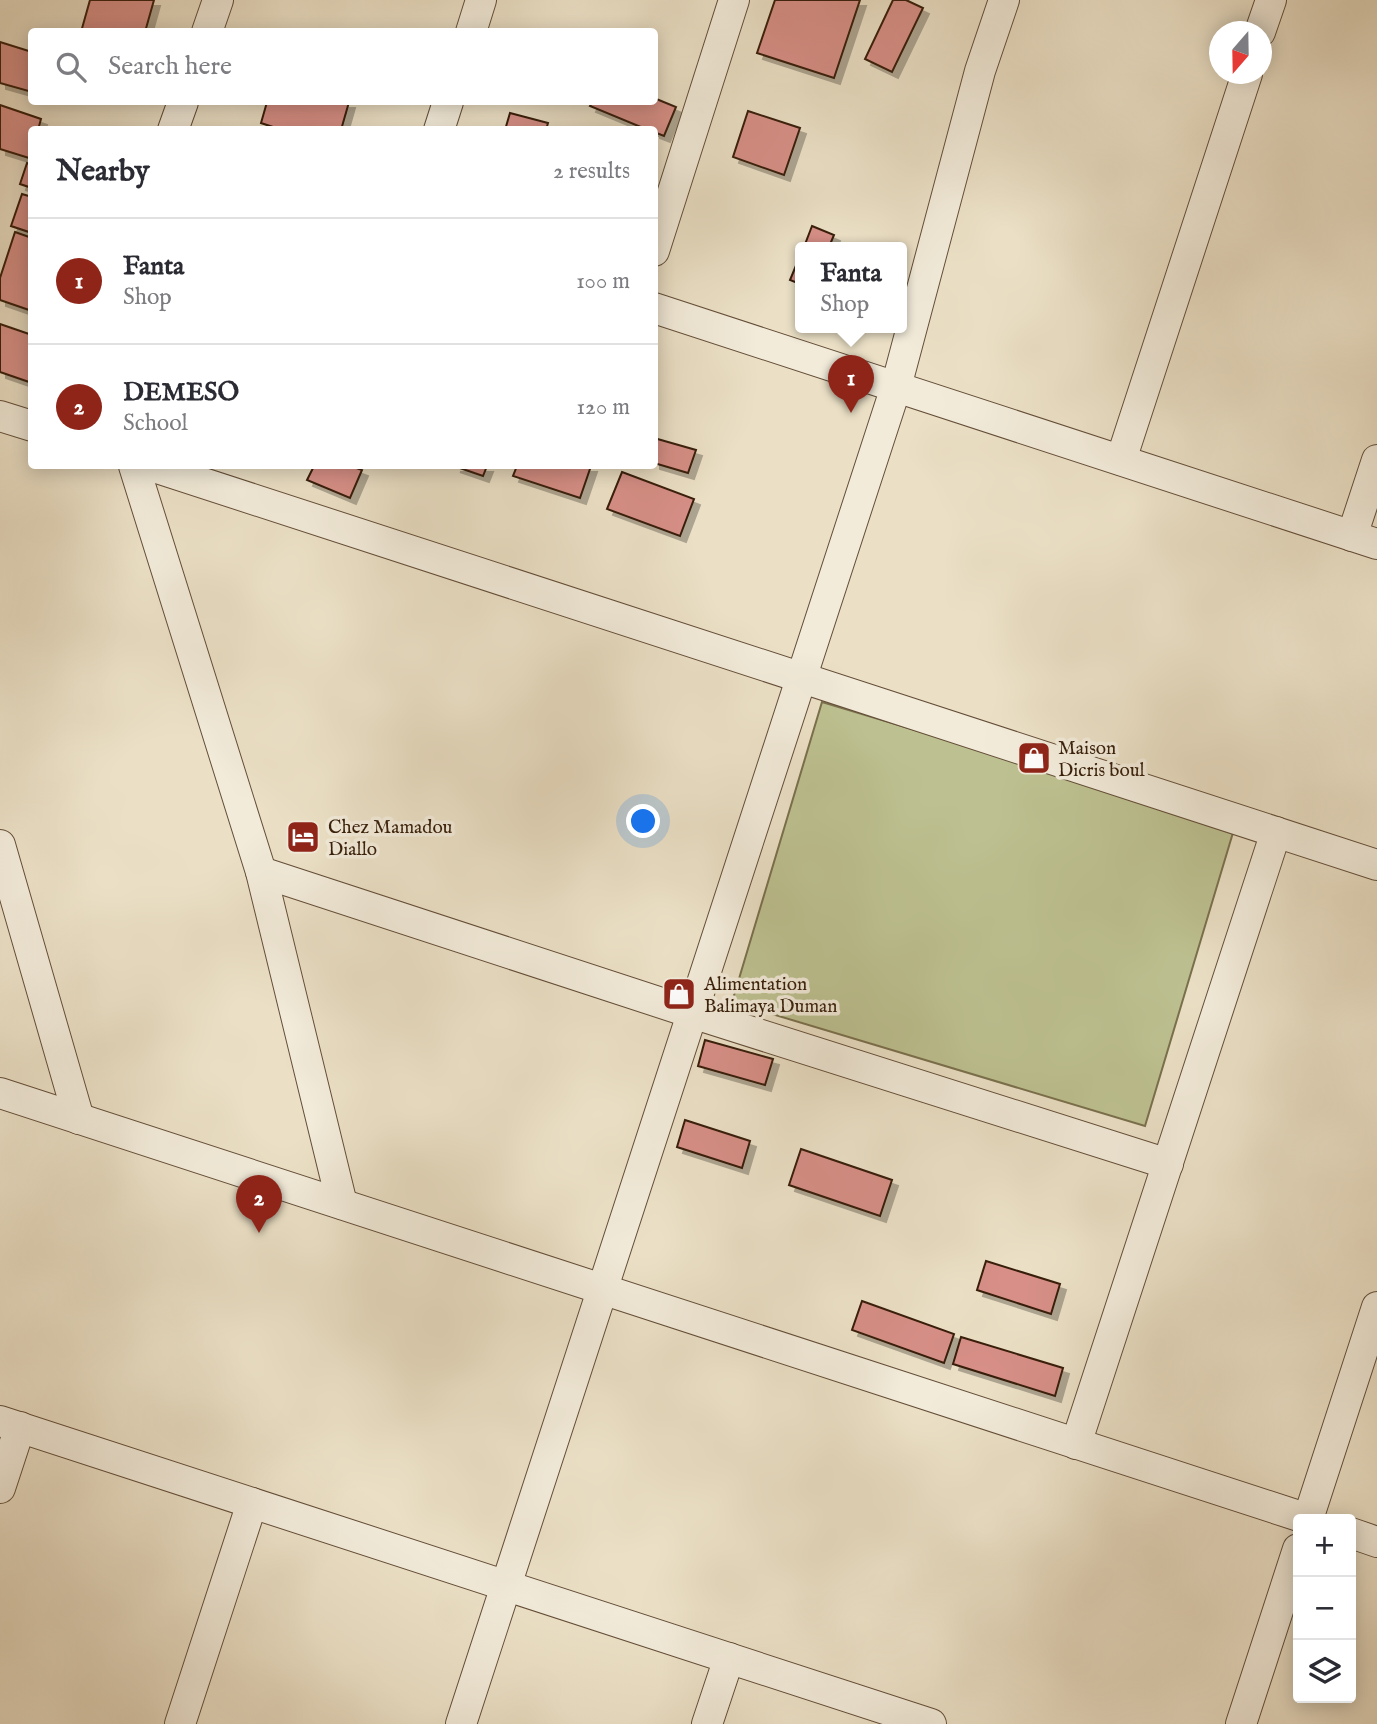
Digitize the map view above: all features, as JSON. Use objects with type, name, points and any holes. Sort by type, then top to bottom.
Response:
[{"type":"street","points":[[208,28],[218,0]]},
{"type":"street","points":[[472,28],[481,0]]},
{"type":"street","points":[[658,238],[734,0]]},
{"type":"street","points":[[461,1724],[896,387],[980,71],[1004,0]]},
{"type":"street","points":[[1264,21],[1271,0]]},
{"type":"street","points":[[1121,460],[1244,84]]},
{"type":"street","points":[[174,126],[182,105]]},
{"type":"street","points":[[440,126],[447,105]]},
{"type":"street","points":[[658,309],[1365,540],[1377,460]]},
{"type":"street","points":[[0,416],[28,425]]},
{"type":"street","points":[[135,469],[261,872],[342,1204]]},
{"type":"street","points":[[161,469],[1377,865]]},
{"type":"street","points":[[1076,1444],[1276,832]]},
{"type":"street","points":[[0,845],[79,1119]]},
{"type":"street","points":[[261,872],[692,1013],[1168,1164]]},
{"type":"street","points":[[0,1093],[1293,1514]]},
{"type":"street","points":[[1310,1514],[1377,1307]]},
{"type":"street","points":[[0,1488],[10,1424],[931,1724]]},
{"type":"street","points":[[180,1724],[252,1503]]},
{"type":"street","points":[[1356,1535],[1377,1542]]},
{"type":"street","points":[[1241,1724],[1293,1564]]},
{"type":"street","points":[[707,1724],[729,1658]]},
{"type":"green space","points":[[822,702],[1235,826],[1145,1126],[732,1002]]},
{"type":"building","points":[[90,0],[154,0],[146,28],[82,28]]},
{"type":"building","points":[[775,0],[860,0],[834,78],[757,53]]},
{"type":"building","points":[[893,0],[906,0],[923,8],[892,72],[865,59]]},
{"type":"building","points":[[0,42],[28,51],[28,91],[0,83]]},
{"type":"building","points":[[658,100],[676,107],[664,136],[658,134],[658,126],[638,126],[590,106],[658,105]]},
{"type":"building","points":[[0,105],[41,119],[39,126],[28,126],[28,158],[0,149]]},
{"type":"building","points":[[266,105],[348,105],[342,126],[270,126],[261,123]]},
{"type":"building","points":[[748,111],[800,128],[784,175],[733,157]]},
{"type":"building","points":[[510,113],[548,123],[547,126],[506,126]]},
{"type":"building","points":[[27,163],[28,187],[20,184]]},
{"type":"building","points":[[22,194],[28,196],[28,232],[11,226]]},
{"type":"building","points":[[812,226],[834,235],[831,242],[806,242]]},
{"type":"building","points":[[15,232],[28,237],[28,310],[0,300],[0,278]]},
{"type":"building","points":[[795,268],[795,282],[790,280]]},
{"type":"building","points":[[0,324],[28,334],[28,382],[0,372]]},
{"type":"building","points":[[658,439],[696,450],[688,473],[658,464]]},
{"type":"building","points":[[312,469],[362,470],[350,498],[307,480]]},
{"type":"building","points":[[463,469],[486,469],[483,476]]},
{"type":"building","points":[[516,469],[590,469],[580,498],[513,476]]},
{"type":"building","points":[[622,472],[694,499],[680,536],[607,509]]},
{"type":"building","points":[[705,1040],[773,1059],[765,1085],[698,1066]]},
{"type":"building","points":[[685,1120],[750,1141],[742,1168],[677,1147]]},
{"type":"building","points":[[801,1149],[892,1180],[880,1216],[789,1185]]},
{"type":"building","points":[[986,1261],[1060,1284],[1051,1314],[977,1290]]},
{"type":"building","points":[[862,1301],[954,1334],[944,1363],[852,1330]]},
{"type":"building","points":[[961,1337],[1063,1368],[1055,1396],[953,1364]]},
{"type":"place","name":"Fanta","points":[[851,413]]},
{"type":"place","name":"Maison Dicris boul","points":[[1034,758]]},
{"type":"place","name":"Chez Mamadou Diallo","points":[[303,837]]},
{"type":"place","name":"Alimentation Balimaya Duman","points":[[679,994]]},
{"type":"place","name":"DEMESO","points":[[259,1233]]}]
